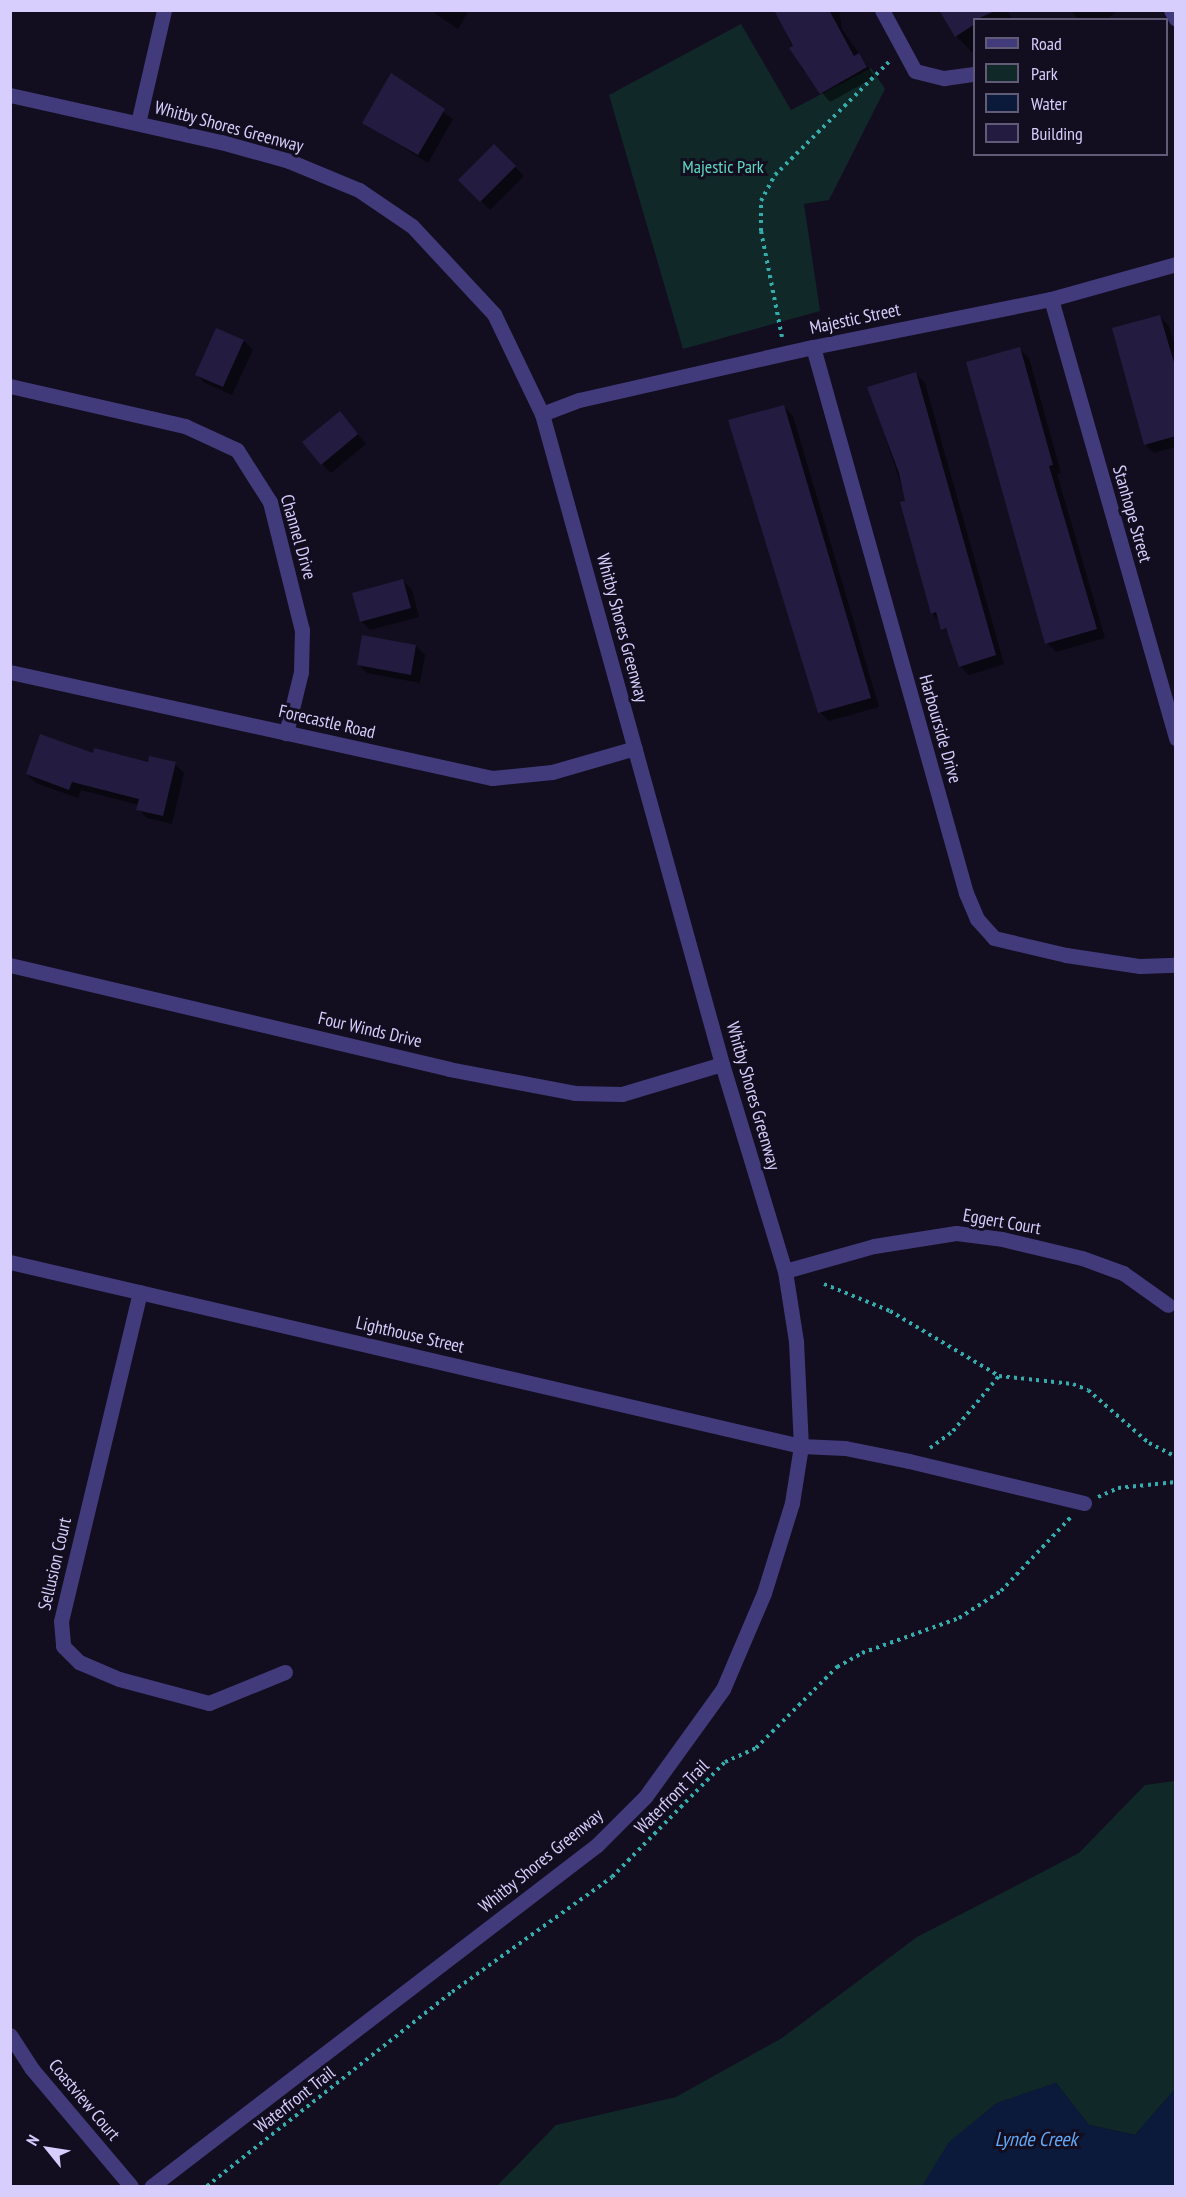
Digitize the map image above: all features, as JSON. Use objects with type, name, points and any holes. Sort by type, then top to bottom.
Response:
[{"type":"street","points":[[138,123],[164,10]]},
{"type":"street","points":[[882,10],[915,71],[944,78],[973,75]]},
{"type":"street","name":"Whitby Shores Greenway","points":[[10,94],[290,161],[359,190],[412,226],[494,314],[542,414],[722,1064],[785,1271],[796,1341],[801,1446],[792,1503],[764,1593],[723,1689],[645,1797],[597,1845],[152,2187]]},
{"type":"street","name":"Majestic Street","points":[[542,414],[579,400],[813,347],[1051,299],[1176,264]]},
{"type":"street","name":"Stanhope Street","points":[[1051,299],[1176,739]]},
{"type":"street","name":"Harbourside Drive","points":[[813,347],[966,893],[977,919],[994,938],[1066,955],[1140,966],[1176,965]]},
{"type":"street","name":"Channel Drive","points":[[10,387],[185,426],[237,450],[270,502],[302,630],[301,672],[286,733]]},
{"type":"street","name":"Forecastle Road","points":[[10,672],[492,778],[552,772],[635,748]]},
{"type":"street","name":"Four Winds Drive","points":[[10,965],[449,1069],[575,1093],[622,1095],[722,1064]]},
{"type":"street","name":"Eggert Court","points":[[785,1271],[874,1246],[956,1233],[1002,1239],[1082,1258],[1123,1273],[1168,1305]]},
{"type":"street","name":"Lighthouse Street","points":[[10,1262],[801,1446],[845,1448],[1084,1503]]},
{"type":"street","name":"Sellusion Court","points":[[140,1292],[61,1621],[63,1646],[79,1662],[119,1679],[208,1703],[285,1672]]},
{"type":"street","name":"Coastview Court","points":[[10,2035],[32,2069],[131,2187]]},
{"type":"path","points":[[783,340],[761,231],[761,201],[775,175],[902,49]]},
{"type":"path","points":[[824,1284],[890,1311],[999,1376],[1080,1387],[1149,1443],[1176,1457]]},
{"type":"path","points":[[909,1461],[953,1431],[999,1376]]},
{"type":"path","name":"Waterfront Trail","points":[[207,2187],[452,1992],[612,1876],[725,1762],[756,1748],[837,1667],[862,1653],[959,1618],[1001,1591],[1084,1503],[1118,1488],[1176,1482]]},
{"type":"green space","name":"Majestic Park","points":[[741,24],[791,110],[871,68],[885,89],[829,200],[804,204],[820,311],[683,349],[609,95]]},
{"type":"green space","points":[[1175,1781],[1175,2089],[1135,2135],[1089,2125],[1056,2083],[997,2103],[950,2142],[922,2186],[497,2186],[556,2125],[676,2097],[782,2038],[917,1937],[1079,1853],[1145,1785]]},
{"type":"water","name":"Lynde Creek","points":[[1056,2083],[1089,2125],[1135,2135],[1175,2089],[1175,2186],[922,2186],[949,2142],[997,2103]]},
{"type":"building","points":[[774,10],[829,10],[854,56],[859,53],[867,67],[820,94],[789,48],[793,46]]},
{"type":"building","points":[[939,10],[997,10],[979,18],[973,18],[973,25],[955,37]]},
{"type":"building","points":[[391,73],[445,109],[418,155],[362,123]]},
{"type":"building","points":[[494,144],[516,166],[480,202],[458,180]]},
{"type":"building","points":[[1160,315],[1176,369],[1176,436],[1144,445],[1112,328]]},
{"type":"building","points":[[216,328],[244,340],[223,387],[195,375]]},
{"type":"building","points":[[1020,347],[1053,465],[1049,466],[1097,629],[1045,644],[966,362]]},
{"type":"building","points":[[916,372],[996,655],[959,667],[946,628],[941,630],[936,612],[931,614],[900,502],[905,501],[899,473],[867,387]]},
{"type":"building","points":[[784,405],[871,698],[818,713],[728,420]]},
{"type":"building","points":[[340,411],[358,434],[321,465],[302,442]]},
{"type":"building","points":[[403,579],[411,608],[360,622],[352,593]]},
{"type":"building","points":[[362,635],[416,645],[411,675],[357,665]]},
{"type":"building","points":[[40,734],[93,753],[94,748],[148,762],[149,756],[176,762],[163,816],[136,810],[139,799],[72,782],[69,790],[26,774]]}]
